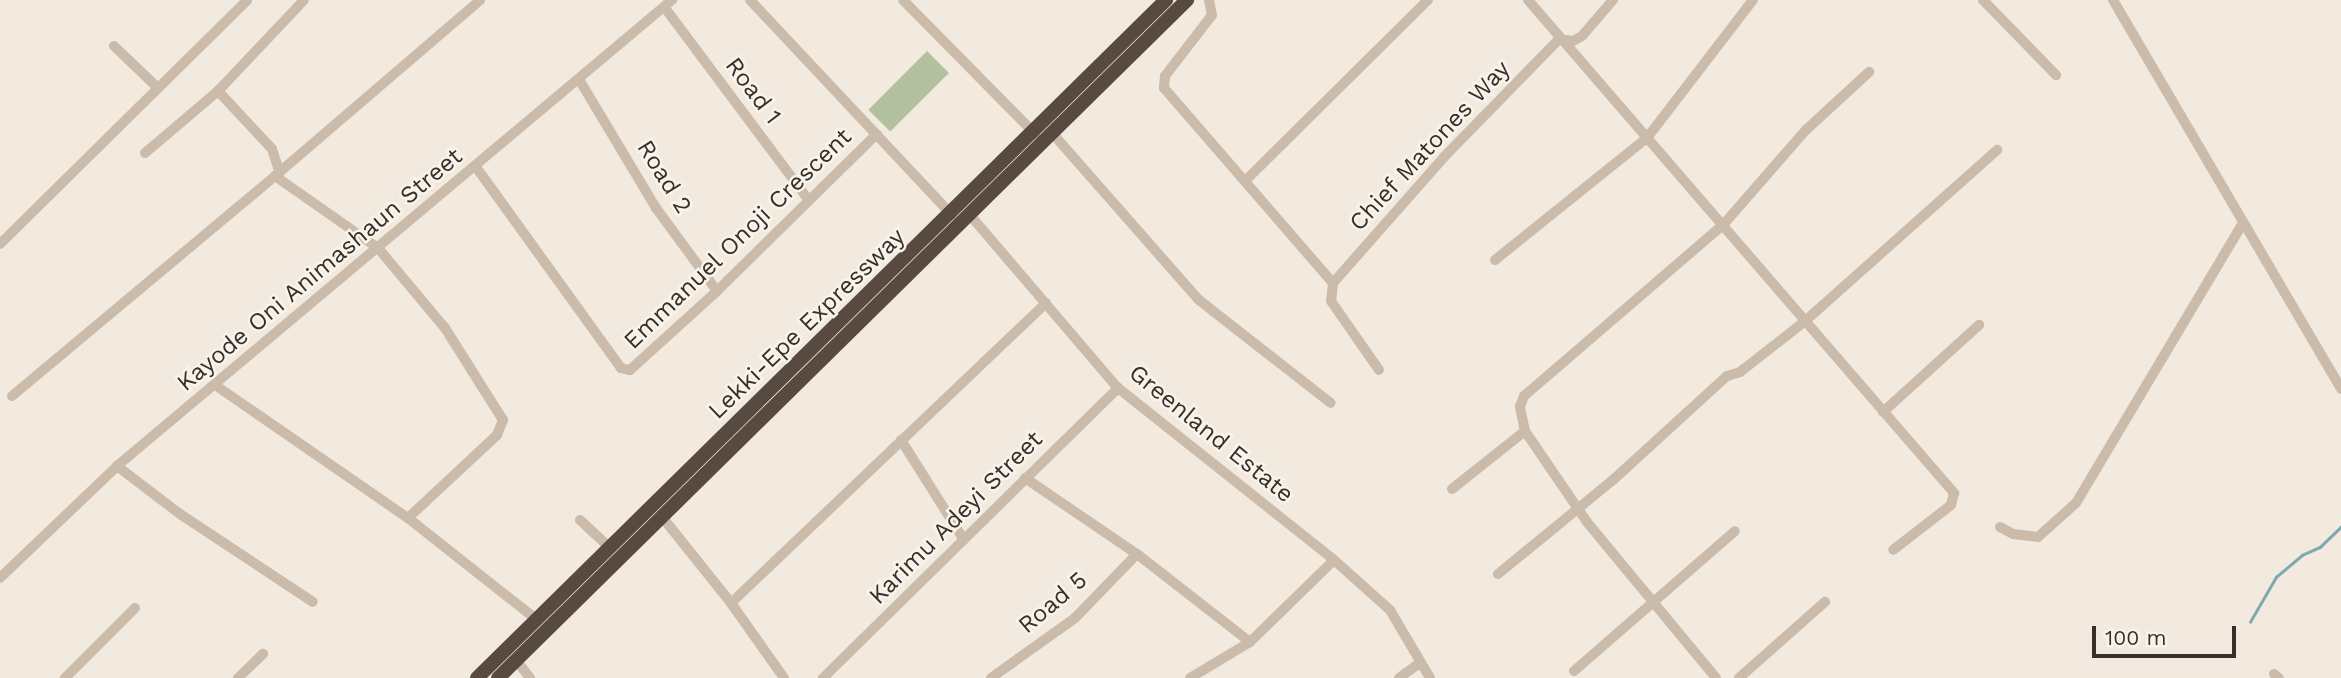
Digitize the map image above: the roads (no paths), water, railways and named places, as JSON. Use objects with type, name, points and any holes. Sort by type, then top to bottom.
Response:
[{"type":"highway","name":"Lekki-Epe Expressway","points":[[498,678],[663,518],[952,215],[1166,0]]},
{"type":"highway","name":"Lekki-Epe Expressway","points":[[477,678],[610,548],[863,311],[970,215],[1187,0]]},
{"type":"street","points":[[0,244],[247,0]]},
{"type":"street","points":[[145,153],[218,91],[303,0]]},
{"type":"street","points":[[12,396],[277,175],[480,0]]},
{"type":"street","points":[[750,0],[952,215]]},
{"type":"street","points":[[903,0],[1035,134]]},
{"type":"street","points":[[1209,0],[1212,15],[1165,76],[1164,88],[1333,283],[1331,301],[1379,370]]},
{"type":"street","points":[[1246,180],[1428,0]]},
{"type":"street","points":[[1528,0],[1804,322],[1945,481],[1955,499],[1893,550]]},
{"type":"street","points":[[1559,39],[1582,36],[1613,0]]},
{"type":"street","points":[[1495,260],[1647,138],[1753,0]]},
{"type":"street","points":[[1983,0],[2056,75]]},
{"type":"street","points":[[2113,0],[2242,224],[2341,388]]},
{"type":"street","name":"Kayode Oni Animashaun Street","points":[[0,578],[117,466],[669,4]]},
{"type":"street","name":"Road 1","points":[[669,4],[808,199]]},
{"type":"street","name":"Chief Matones Way","points":[[1333,283],[1444,157],[1559,39]]},
{"type":"street","points":[[114,46],[158,88]]},
{"type":"street","points":[[1716,678],[1579,509],[1525,431],[1519,419],[1524,396],[1723,225],[1806,130],[1869,72]]},
{"type":"street","name":"Road 2","points":[[580,81],[656,208],[717,292]]},
{"type":"street","points":[[218,91],[272,149],[277,175],[377,247],[445,328],[503,420],[497,435],[408,519]]},
{"type":"street","name":"Emmanuel Onoji Crescent","points":[[476,167],[621,368],[634,368],[717,292],[808,199],[877,134]]},
{"type":"street","points":[[1053,134],[1199,300],[1331,403]]},
{"type":"street","points":[[1498,575],[1579,509],[1727,376],[1740,372],[1804,322],[1997,150]]},
{"type":"street","name":"Greenland Estate","points":[[970,215],[1118,388],[1334,560],[1390,610],[1430,678]]},
{"type":"street","points":[[2000,527],[2013,534],[2038,537],[2076,503],[2242,224]]},
{"type":"street","points":[[731,603],[1046,303]]},
{"type":"street","points":[[1883,412],[1979,325]]},
{"type":"street","points":[[215,385],[408,519],[536,620]]},
{"type":"street","name":"Karimu Adeyi Street","points":[[823,678],[1118,388]]},
{"type":"street","points":[[1452,489],[1525,431]]},
{"type":"street","points":[[901,440],[964,540]]},
{"type":"street","points":[[117,466],[180,514],[313,602]]},
{"type":"street","points":[[1026,478],[1137,554],[1250,642]]},
{"type":"street","points":[[663,518],[731,603],[784,678]]},
{"type":"street","points":[[580,520],[610,548]]},
{"type":"street","points":[[1574,671],[1653,599],[1735,531]]},
{"type":"street","name":"Road 5","points":[[991,678],[1075,618],[1137,554]]},
{"type":"street","points":[[1190,678],[1250,642],[1334,560]]},
{"type":"street","points":[[1739,678],[1825,602]]},
{"type":"street","points":[[65,678],[135,608]]},
{"type":"street","points":[[238,678],[263,654]]},
{"type":"street","points":[[516,660],[530,678]]},
{"type":"street","points":[[1399,678],[1420,663]]},
{"type":"waterway","points":[[2250,622],[2276,577],[2302,555],[2320,547],[2341,527]]}]
